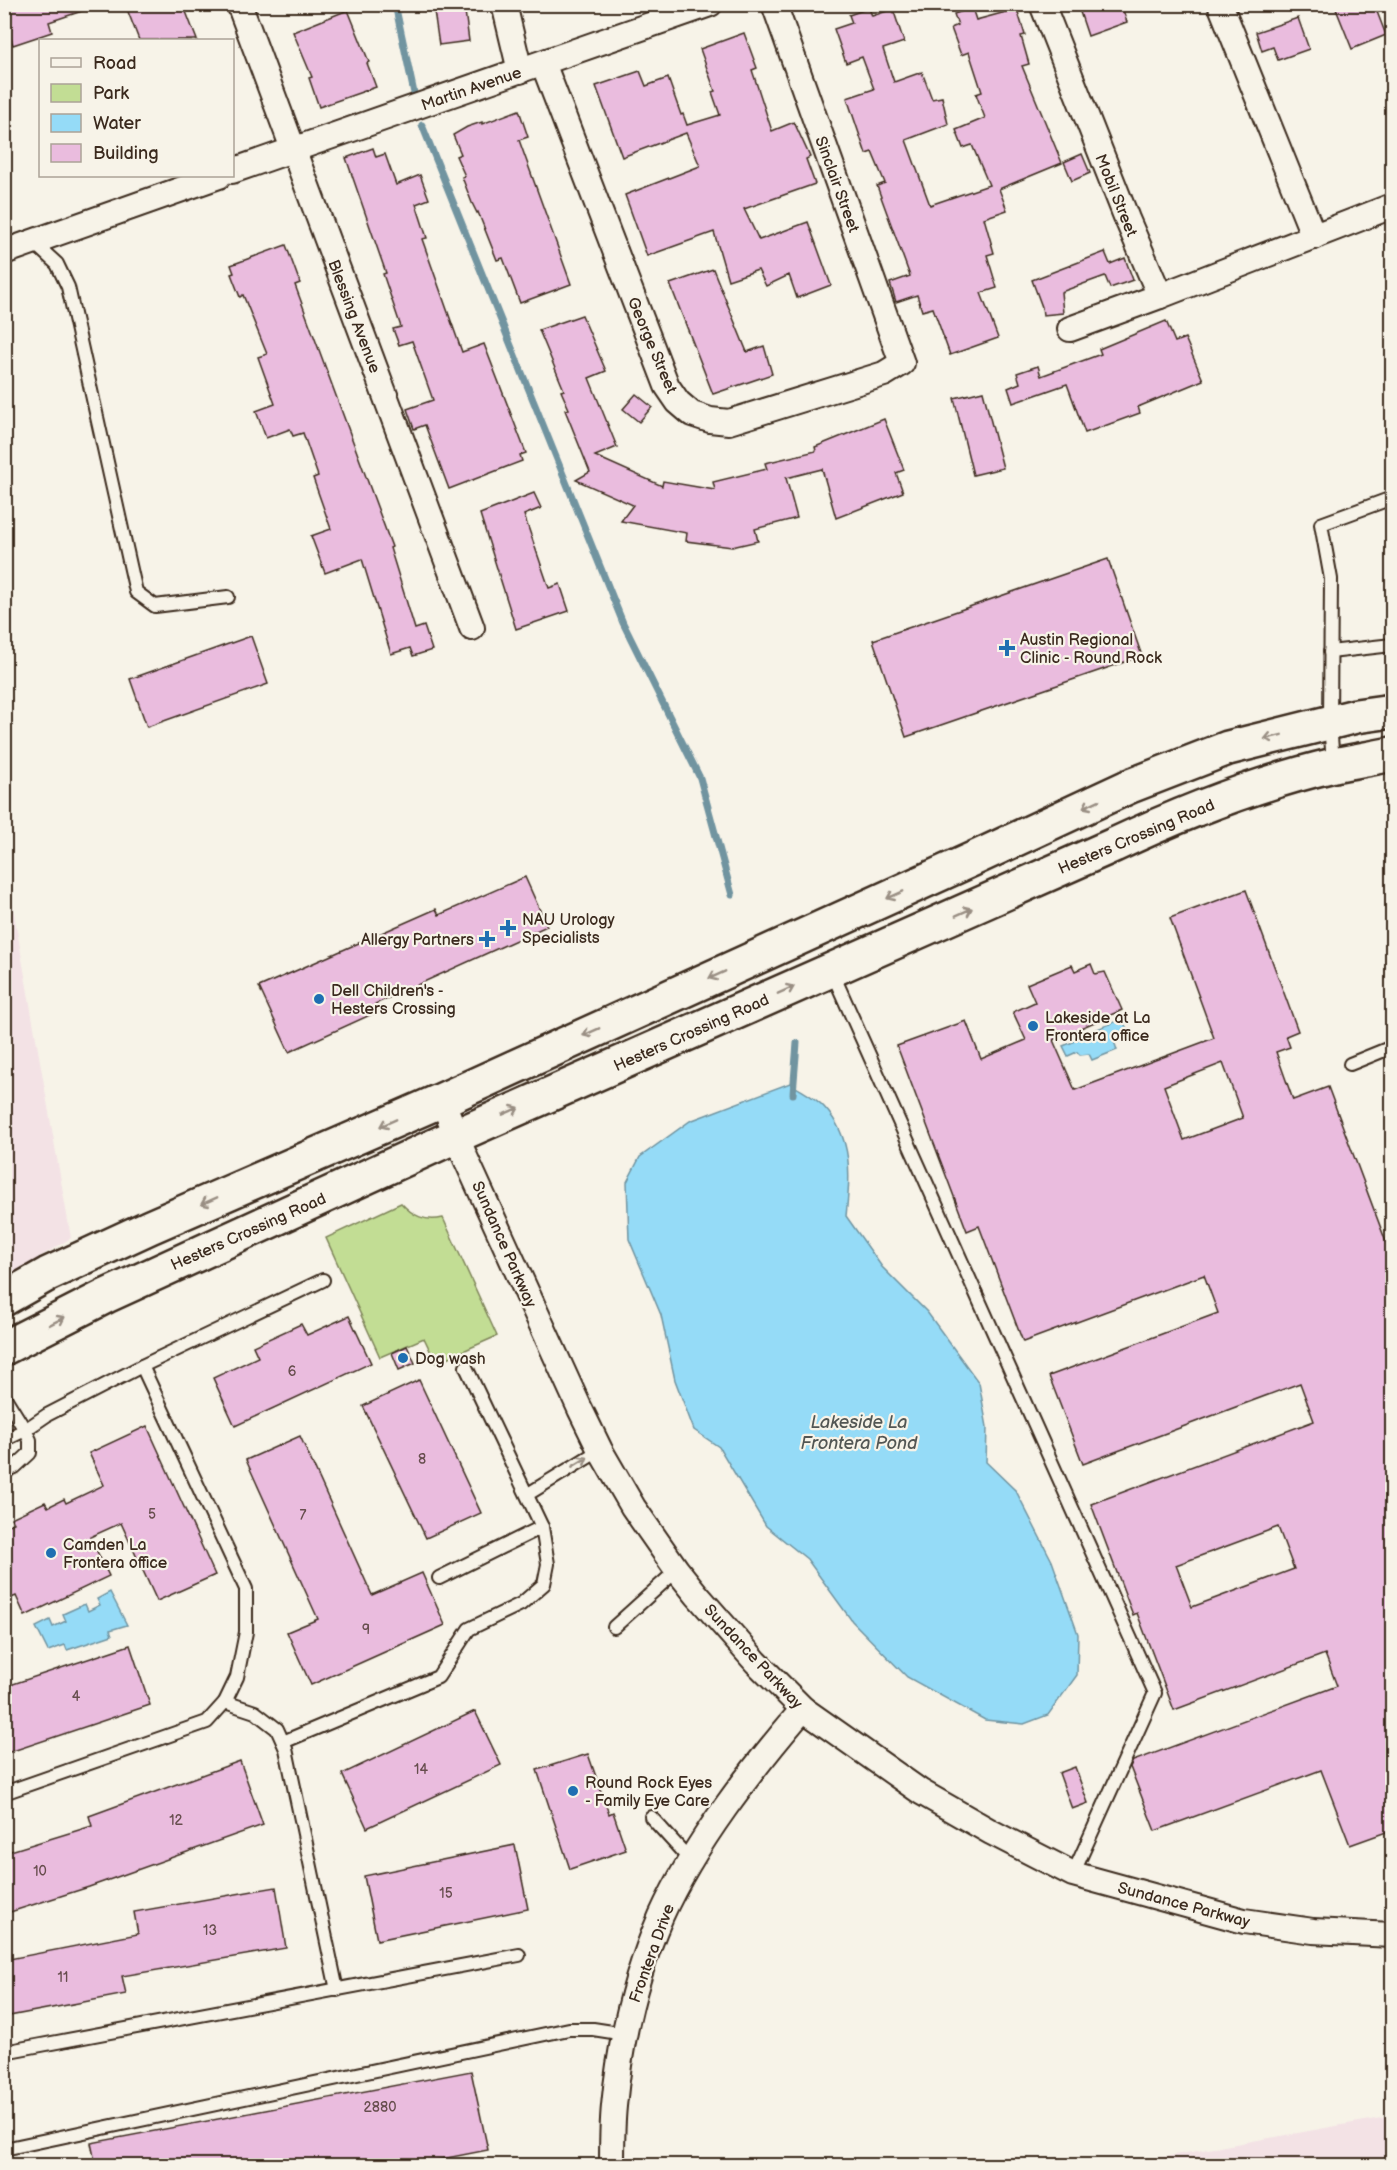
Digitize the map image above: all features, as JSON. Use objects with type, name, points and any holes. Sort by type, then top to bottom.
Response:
[{"type":"street","name":"Blessing Avenue","points":[[238,4],[472,628]]},
{"type":"street","points":[[504,4],[520,71]]},
{"type":"street","name":"Martin Avenue","points":[[234,170],[710,4]]},
{"type":"street","name":"Sinclair Street","points":[[774,4],[902,363]]},
{"type":"street","name":"Mobil Street","points":[[1041,4],[1160,296]]},
{"type":"street","points":[[1220,4],[1314,237]]},
{"type":"street","name":"George Street","points":[[543,63],[667,386],[678,402],[692,414],[710,420],[738,420],[884,374],[902,363]]},
{"type":"street","points":[[4,252],[216,177]]},
{"type":"street","points":[[1070,329],[1392,206]]},
{"type":"street","points":[[4,1299],[48,1274],[150,1227],[442,1100],[1130,786],[1228,748],[1356,716],[1392,711]]},
{"type":"street","name":"Hesters Crossing Road","points":[[4,1348],[106,1296],[458,1135],[1114,846],[1163,822],[1233,795],[1333,765],[1392,754]]},
{"type":"street","name":"Sundance Parkway","points":[[442,1100],[466,1159],[600,1450],[633,1508],[676,1570],[756,1662],[803,1709],[921,1792],[991,1832],[1073,1874],[1244,1921],[1313,1931],[1392,1935]]},
{"type":"street","name":"Frontera Drive","points":[[612,2166],[614,2107],[624,2034],[636,1987],[662,1916],[691,1861],[723,1810],[803,1709]]},
{"type":"lane","points":[[33,242],[57,264],[68,287],[136,592],[155,606],[228,597]]},
{"type":"lane","points":[[1333,765],[1330,722],[1331,579],[1321,524],[1392,498]]},
{"type":"lane","points":[[1330,652],[1392,645]]},
{"type":"lane","points":[[831,970],[1155,1693],[1073,1874]]},
{"type":"lane","points":[[1350,1064],[1392,1047]]},
{"type":"lane","points":[[4,1440],[141,1366],[323,1280]]},
{"type":"lane","points":[[4,1792],[207,1722],[225,1702],[237,1677],[246,1632],[246,1588],[141,1366]]},
{"type":"lane","points":[[283,1742],[438,1677],[469,1629],[521,1604],[544,1584],[548,1564],[542,1527],[466,1367]]},
{"type":"lane","points":[[4,1396],[30,1440],[30,1453],[15,1467],[4,1472]]},
{"type":"lane","points":[[528,1494],[600,1450]]},
{"type":"lane","points":[[439,1578],[542,1527]]},
{"type":"lane","points":[[614,1627],[676,1570]]},
{"type":"lane","points":[[225,1702],[255,1712],[277,1729],[286,1749],[337,1990]]},
{"type":"lane","points":[[651,1817],[691,1861]]},
{"type":"lane","points":[[4,2052],[519,1955]]},
{"type":"lane","points":[[4,2149],[569,2029],[593,2029],[624,2034]]},
{"type":"shaded area","points":[[5,862],[71,1238],[4,1278]]},
{"type":"shaded area","points":[[1392,2116],[1392,2165],[1119,2165]]},
{"type":"green space","points":[[401,1203],[420,1217],[443,1218],[497,1336],[436,1363],[424,1338],[380,1357],[326,1238]]},
{"type":"water","points":[[1122,1019],[1127,1029],[1117,1034],[1114,1041],[1117,1050],[1092,1060],[1089,1054],[1080,1055],[1077,1052],[1068,1056],[1063,1046],[1073,1042],[1073,1039]]},
{"type":"water","name":"Lakeside La Frontera Pond","points":[[790,1083],[820,1103],[834,1119],[841,1132],[849,1173],[846,1216],[882,1267],[927,1312],[979,1383],[987,1427],[986,1462],[1016,1491],[1052,1561],[1078,1634],[1077,1675],[1048,1715],[1024,1724],[985,1720],[907,1677],[852,1621],[807,1559],[766,1526],[719,1447],[694,1430],[675,1380],[661,1315],[629,1239],[627,1182],[640,1157],[690,1121]]},
{"type":"water","points":[[110,1592],[127,1625],[110,1630],[112,1635],[67,1650],[65,1645],[48,1651],[36,1627],[50,1620],[53,1627],[66,1621],[63,1614],[85,1604],[88,1611],[100,1605],[97,1599]]},
{"type":"building","points":[[4,4],[90,4],[91,8],[49,22],[52,32],[13,45],[4,18]]},
{"type":"building","points":[[125,4],[183,4],[197,39],[139,39]]},
{"type":"building","points":[[433,4],[464,4],[469,41],[439,45]]},
{"type":"building","points":[[1084,4],[1121,4],[1127,22],[1088,36],[1080,12],[1085,10]]},
{"type":"building","points":[[1334,4],[1374,4],[1386,35],[1352,49]]},
{"type":"building","points":[[869,8],[872,16],[893,9],[904,42],[883,49],[894,82],[922,72],[932,99],[942,97],[948,124],[906,140],[930,205],[989,185],[972,145],[963,148],[956,130],[985,118],[976,94],[982,92],[969,52],[961,55],[951,28],[958,25],[954,14],[972,8],[976,20],[1017,9],[1025,35],[1021,36],[1029,64],[1022,66],[1062,163],[999,189],[1007,210],[984,218],[994,253],[987,255],[997,288],[981,293],[998,338],[950,355],[933,308],[922,311],[917,295],[896,302],[890,283],[910,276],[877,186],[885,183],[872,152],[866,154],[847,98],[874,89],[862,57],[846,63],[834,29],[852,23],[849,15]]},
{"type":"building","points":[[348,10],[369,62],[367,63],[376,87],[319,107],[309,78],[312,77],[293,32]]},
{"type":"building","points":[[1298,18],[1309,49],[1278,60],[1273,47],[1262,51],[1256,32]]},
{"type":"building","points":[[744,33],[757,68],[752,70],[772,131],[794,122],[810,157],[806,159],[815,184],[744,209],[759,240],[808,222],[831,285],[797,298],[789,275],[766,286],[758,270],[728,280],[714,232],[647,256],[625,195],[700,166],[686,133],[622,157],[596,86],[640,71],[646,86],[668,78],[681,115],[683,114],[687,125],[720,115],[712,92],[715,91],[700,49]]},
{"type":"building","points":[[519,110],[528,137],[519,140],[571,284],[520,303],[503,258],[497,260],[478,212],[472,203],[462,177],[465,176],[456,156],[461,154],[453,135],[467,127],[482,122],[482,124]]},
{"type":"building","points":[[373,148],[376,157],[385,154],[396,185],[420,175],[429,199],[416,204],[427,238],[422,239],[462,352],[484,344],[526,453],[520,455],[522,461],[449,489],[425,425],[414,429],[407,409],[433,400],[412,341],[399,345],[393,329],[401,327],[383,274],[386,273],[346,158]]},
{"type":"building","points":[[1082,154],[1090,173],[1072,181],[1064,162]]},
{"type":"building","points":[[286,245],[300,283],[295,285],[392,547],[390,548],[415,629],[424,626],[432,650],[413,656],[410,648],[391,654],[362,559],[325,573],[311,536],[331,529],[313,478],[318,476],[303,433],[293,436],[290,429],[266,438],[256,411],[275,404],[258,357],[267,354],[243,295],[240,297],[231,274],[234,273],[231,265]]},
{"type":"building","points":[[1105,252],[1110,264],[1125,258],[1133,280],[1110,288],[1105,276],[1061,292],[1063,313],[1043,315],[1032,280]]},
{"type":"building","points":[[713,269],[747,352],[764,346],[772,374],[713,394],[670,284]]},
{"type":"building","points":[[582,315],[606,371],[589,378],[617,447],[595,456],[662,486],[663,481],[715,490],[713,482],[767,469],[765,463],[816,451],[815,447],[884,419],[904,470],[896,473],[903,492],[836,518],[822,469],[786,478],[797,518],[755,529],[758,541],[732,547],[686,541],[687,533],[621,521],[633,505],[576,480],[590,472],[565,410],[569,409],[561,391],[564,390],[539,330]]},
{"type":"building","points":[[1166,321],[1175,342],[1185,338],[1203,380],[1138,407],[1140,413],[1085,433],[1067,384],[1013,403],[1008,388],[1020,383],[1017,373],[1038,366],[1041,376],[1101,354],[1099,349]]},
{"type":"building","points":[[983,391],[1003,468],[973,475],[954,398]]},
{"type":"building","points":[[636,394],[652,407],[639,422],[623,409]]},
{"type":"building","points":[[534,493],[541,508],[524,515],[549,588],[560,584],[569,611],[516,629],[480,514]]},
{"type":"building","name":"Austin Regional Clinic - Round Rock","points":[[1108,559],[1142,656],[906,737],[873,640]]},
{"type":"building","points":[[251,636],[268,684],[147,727],[130,679]]},
{"type":"building","points":[[525,877],[547,926],[375,1004],[379,1011],[289,1052],[259,987],[436,909],[439,915]]},
{"type":"building","points":[[1246,890],[1298,1031],[1286,1036],[1290,1047],[1276,1052],[1293,1100],[1328,1087],[1392,1258],[1392,1830],[1350,1845],[1321,1770],[1155,1831],[1130,1767],[1133,1761],[1337,1686],[1325,1654],[1174,1710],[1137,1613],[1133,1615],[1091,1504],[1314,1421],[1300,1383],[1083,1464],[1049,1376],[1218,1313],[1204,1275],[1023,1342],[979,1226],[967,1231],[897,1046],[966,1021],[981,1059],[1026,1040],[1013,1012],[1035,1002],[1027,984],[1072,965],[1075,971],[1091,964],[1095,974],[1105,972],[1122,1010],[1053,1040],[1075,1090],[1214,1038],[1170,918]],"holes":[[[1223,1063],[1243,1118],[1184,1140],[1164,1086]],[[1278,1527],[1294,1569],[1192,1607],[1176,1565]]]},
{"type":"building","points":[[349,1316],[371,1363],[235,1426],[213,1378],[258,1357],[253,1346],[301,1324],[307,1335]]},
{"type":"building","name":"Dog wash","points":[[407,1346],[415,1363],[399,1370],[392,1353]]},
{"type":"building","points":[[419,1380],[481,1513],[426,1538],[363,1406]]},
{"type":"building","points":[[147,1426],[215,1575],[157,1601],[121,1523],[90,1537],[109,1576],[25,1616],[16,1596],[9,1599],[4,1590],[4,1527],[14,1523],[11,1518],[45,1502],[48,1507],[64,1499],[66,1503],[104,1485],[89,1453]]},
{"type":"building","points":[[300,1436],[372,1595],[422,1573],[445,1625],[311,1685],[287,1632],[318,1619],[246,1460]]},
{"type":"building","points":[[130,1645],[150,1705],[4,1754],[4,1687]]},
{"type":"building","points":[[475,1711],[501,1765],[367,1828],[342,1774]]},
{"type":"building","name":"Round Rock Eyes - Family Eye Care","points":[[588,1754],[609,1814],[613,1812],[626,1850],[570,1869],[537,1770]]},
{"type":"building","points":[[240,1761],[263,1825],[89,1887],[4,1914],[4,1853],[92,1826],[89,1816]]},
{"type":"building","points":[[1075,1767],[1088,1803],[1072,1809],[1059,1773]]},
{"type":"building","points":[[515,1845],[528,1909],[377,1940],[364,1876]]},
{"type":"building","points":[[276,1887],[286,1948],[122,1976],[126,1994],[4,2017],[4,1960],[138,1934],[134,1912]]},
{"type":"building","points":[[471,2071],[488,2150],[406,2166],[96,2166],[91,2143]]},
{"type":"waterway","points":[[395,4],[414,93]]},
{"type":"waterway","points":[[422,125],[623,623],[700,778],[732,895]]},
{"type":"waterway","points":[[793,1094],[797,1043]]},
{"type":"place","name":"Austin Regional Clinic - Round Rock","points":[[1007,648]]},
{"type":"place","name":"NAU Urology Specialists","points":[[508,928]]},
{"type":"place","name":"Allergy Partners","points":[[487,939]]},
{"type":"place","name":"Dell Children's - Hesters Crossing","points":[[319,999]]},
{"type":"place","name":"Lakeside at La Frontera office","points":[[1033,1026]]},
{"type":"place","name":"Dog wash","points":[[403,1358]]},
{"type":"place","name":"Camden La Frontera office","points":[[51,1553]]},
{"type":"place","name":"Round Rock Eyes - Family Eye Care","points":[[573,1791]]}]
